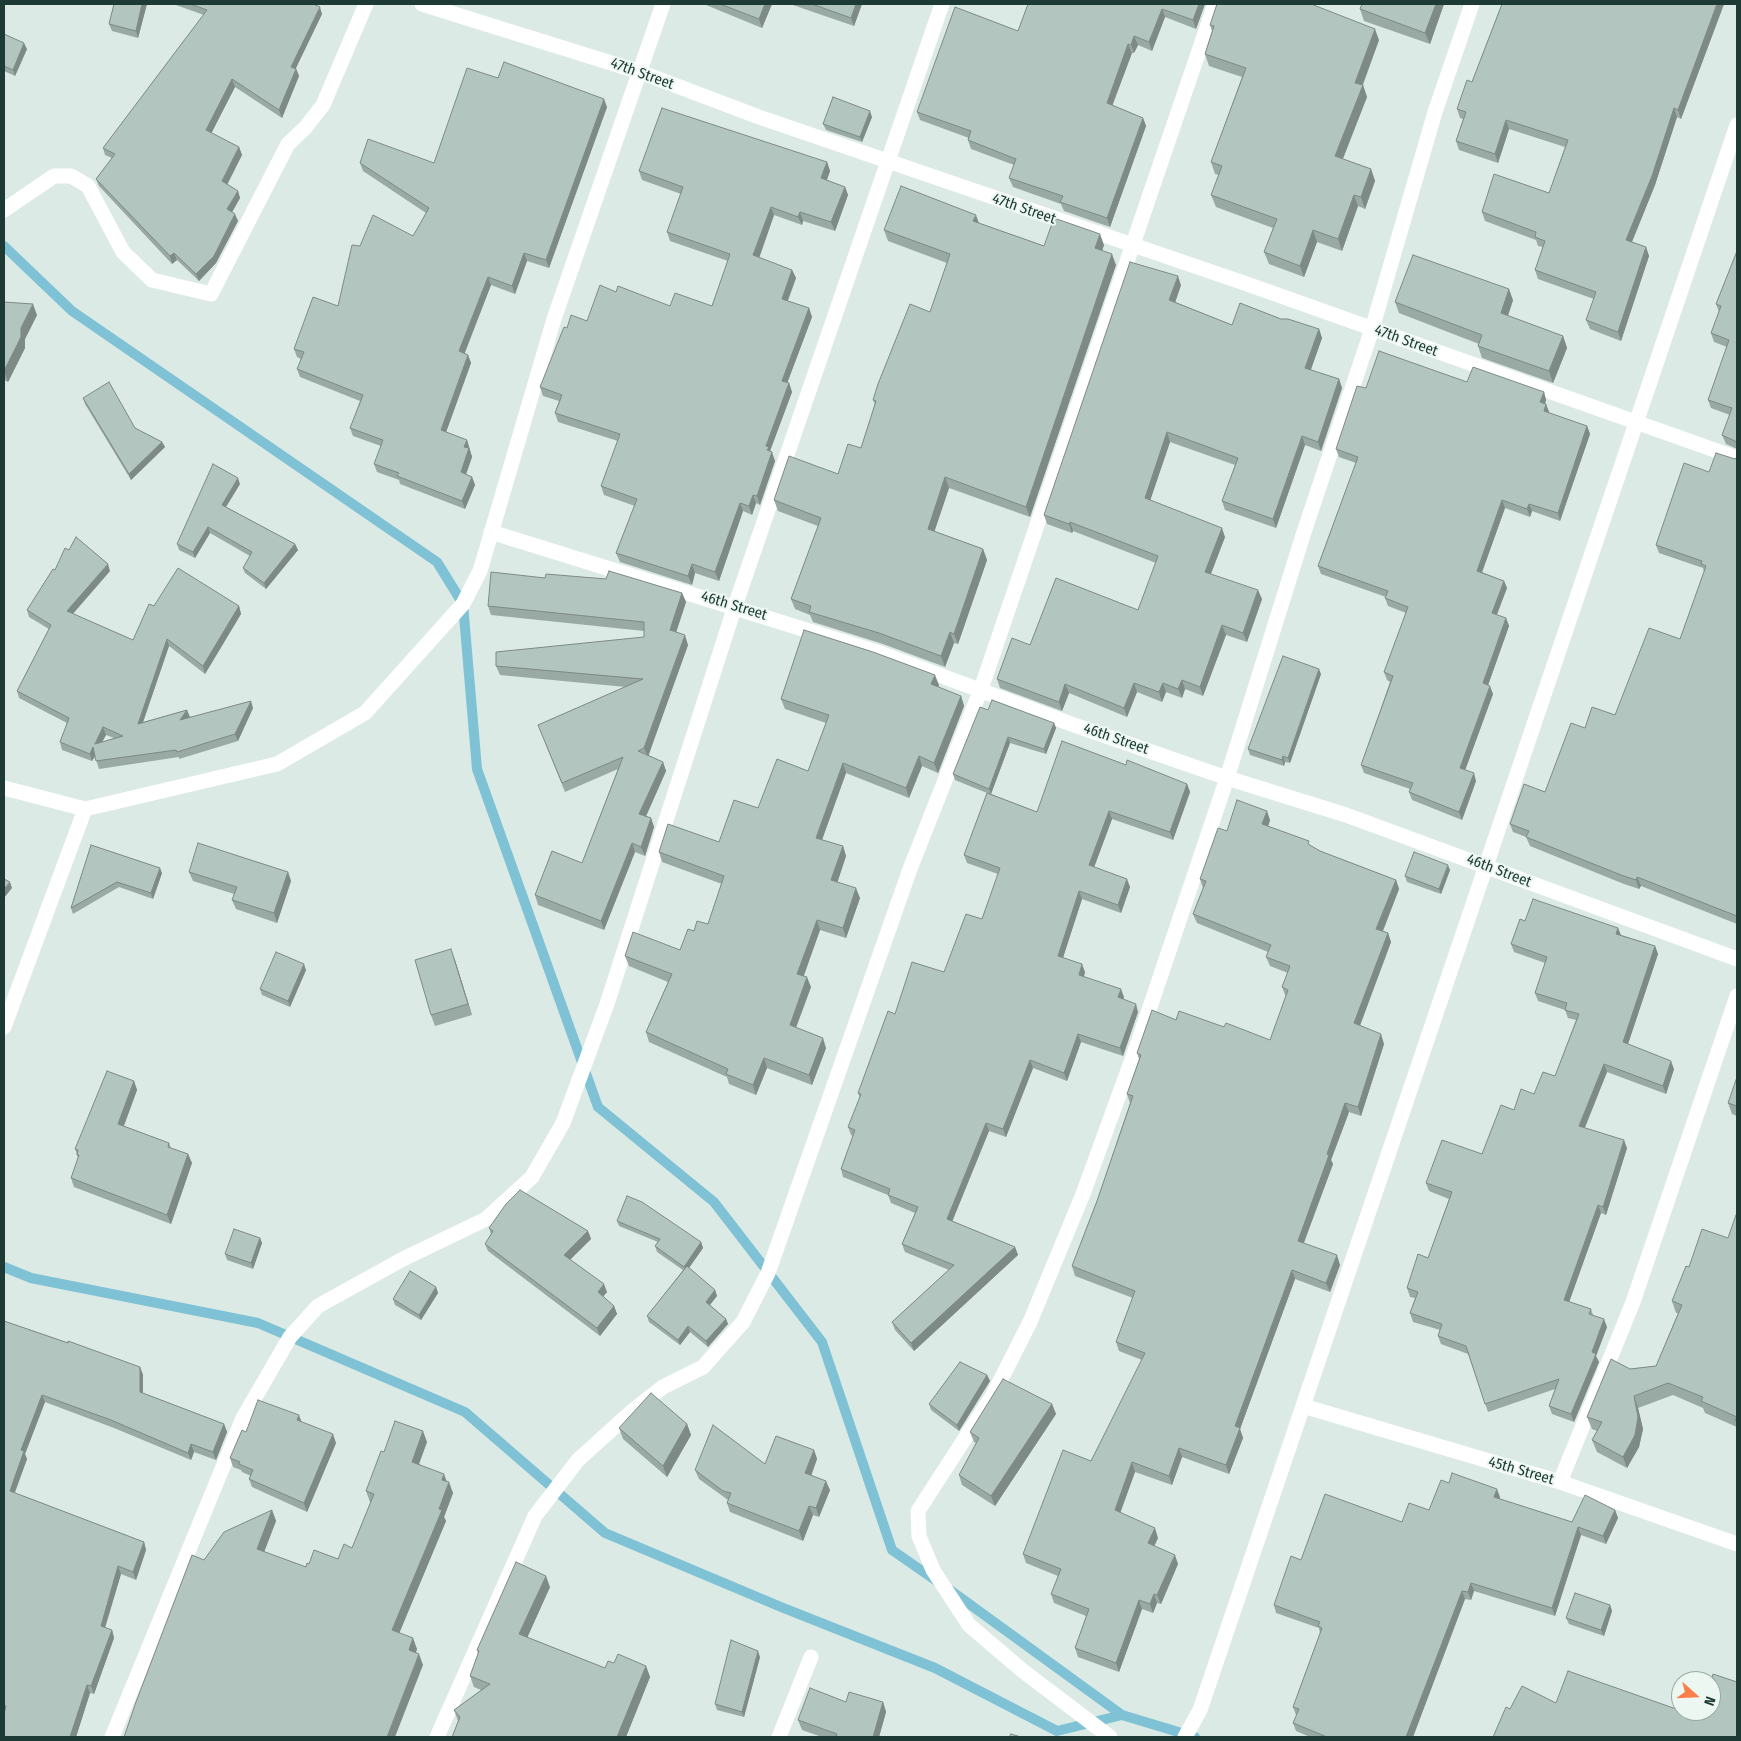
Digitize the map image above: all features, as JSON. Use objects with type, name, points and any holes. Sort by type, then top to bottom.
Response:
[{"type":"street","points":[[4,210],[54,176],[71,176],[88,186],[123,252],[152,280],[210,294],[288,144],[305,128],[323,105],[366,4]]},
{"type":"street","name":"47th Street","points":[[422,4],[640,72],[759,117],[1372,328],[1477,367],[1637,421],[1737,458]]},
{"type":"street","points":[[4,788],[85,809],[277,764],[365,713],[464,604],[480,570],[554,319],[663,4]]},
{"type":"street","points":[[112,1737],[243,1418],[290,1337],[318,1306],[403,1259],[486,1218],[532,1177],[563,1123],[607,1004],[735,606],[942,4]]},
{"type":"street","points":[[437,1737],[535,1516],[578,1460],[630,1413],[663,1388],[703,1367],[743,1322],[774,1256],[910,869],[981,689],[1052,486],[1131,245],[1215,4]]},
{"type":"street","points":[[1110,1737],[1023,1671],[969,1625],[933,1570],[919,1536],[918,1511],[993,1394],[1030,1322],[1083,1194],[1139,1040],[1228,778],[1304,532],[1372,328],[1435,112],[1472,4]]},
{"type":"street","points":[[1185,1737],[1200,1710],[1737,125]]},
{"type":"street","name":"46th Street","points":[[491,532],[735,606],[981,689],[1074,725],[1228,778],[1346,815],[1737,959]]},
{"type":"street","points":[[4,1027],[85,809]]},
{"type":"street","points":[[1560,1482],[1633,1302],[1737,996]]},
{"type":"street","name":"45th Street","points":[[1303,1406],[1560,1482],[1737,1544]]},
{"type":"street","points":[[779,1737],[811,1657]]},
{"type":"building","points":[[114,4],[142,4],[136,31],[109,24]]},
{"type":"building","points":[[190,4],[313,4],[320,7],[291,67],[296,69],[279,110],[232,79],[206,130],[239,147],[222,181],[238,191],[227,209],[235,214],[214,256],[196,274],[174,253],[170,256],[96,179],[115,154],[103,148],[207,10]]},
{"type":"building","points":[[720,4],[765,4],[759,19]]},
{"type":"building","points":[[812,4],[856,4],[851,18]]},
{"type":"building","points":[[1028,4],[1199,4],[1193,20],[1162,9],[1149,42],[1134,36],[1131,45],[1128,44],[1107,103],[1143,118],[1107,218],[1060,202],[1063,196],[1009,178],[1016,159],[968,140],[971,131],[917,112],[955,7],[1018,31]]},
{"type":"building","points":[[1217,4],[1311,4],[1375,29],[1355,83],[1363,85],[1335,156],[1371,169],[1361,197],[1354,195],[1338,239],[1313,230],[1300,266],[1264,252],[1277,219],[1211,195],[1222,166],[1211,162],[1246,68],[1205,54],[1214,26],[1210,25]]},
{"type":"building","points":[[1362,4],[1436,4],[1425,33],[1360,9]]},
{"type":"building","points":[[1502,4],[1717,4],[1678,110],[1674,108],[1652,176],[1626,240],[1646,247],[1618,332],[1586,320],[1596,292],[1535,270],[1545,241],[1535,237],[1536,232],[1482,212],[1494,174],[1549,193],[1568,140],[1506,120],[1495,154],[1456,141],[1466,112],[1457,109],[1467,80],[1472,82]]},
{"type":"building","points":[[4,34],[24,43],[13,70],[4,66]]},
{"type":"building","points":[[504,62],[604,99],[546,260],[524,253],[512,286],[488,277],[459,351],[468,355],[441,430],[467,440],[464,447],[469,448],[461,472],[472,477],[462,501],[397,476],[399,473],[374,464],[383,440],[350,428],[363,395],[297,369],[304,352],[294,349],[313,297],[338,306],[352,245],[360,246],[373,215],[413,236],[429,208],[360,163],[368,139],[434,163],[467,68],[498,78]]},
{"type":"building","points":[[833,97],[870,111],[860,137],[823,124]]},
{"type":"building","points":[[662,108],[827,162],[821,178],[845,187],[831,222],[800,212],[798,217],[771,207],[753,255],[792,270],[782,299],[809,308],[782,381],[789,383],[766,446],[769,447],[767,450],[772,452],[757,496],[753,495],[749,506],[740,503],[715,572],[692,564],[688,576],[616,553],[637,499],[601,486],[620,434],[555,413],[562,395],[540,387],[564,327],[567,328],[571,315],[587,321],[600,285],[616,292],[618,286],[670,306],[675,293],[712,306],[730,254],[667,232],[683,187],[639,171]]},
{"type":"building","points":[[901,186],[976,215],[973,221],[1044,246],[1054,218],[1100,234],[1095,248],[1112,254],[1026,507],[945,477],[928,529],[983,549],[954,634],[950,632],[941,656],[879,633],[809,612],[811,606],[791,599],[821,518],[774,500],[789,456],[838,474],[848,444],[861,448],[876,401],[873,400],[878,384],[910,304],[930,312],[950,254],[884,230]]},
{"type":"building","points":[[1737,251],[1737,442],[1722,435],[1732,408],[1708,400],[1729,340],[1711,333],[1721,306],[1716,304]]},
{"type":"building","points":[[1413,255],[1509,289],[1501,313],[1563,336],[1549,371],[1478,346],[1482,335],[1395,302]]},
{"type":"building","points":[[1130,262],[1178,276],[1169,300],[1232,325],[1240,303],[1281,319],[1288,319],[1319,329],[1305,368],[1339,379],[1318,442],[1302,436],[1273,519],[1222,501],[1238,458],[1167,432],[1145,498],[1222,528],[1205,572],[1258,590],[1243,633],[1222,625],[1200,687],[1182,680],[1178,689],[1163,683],[1159,692],[1134,683],[1124,708],[1065,684],[1059,702],[997,679],[1012,638],[1030,645],[1056,578],[1138,610],[1158,556],[1070,522],[1069,524],[1044,515]]},
{"type":"building","points":[[4,302],[33,304],[21,328],[21,337],[4,371]]},
{"type":"building","points":[[1379,351],[1467,382],[1473,367],[1544,392],[1540,402],[1546,404],[1544,411],[1587,426],[1558,513],[1529,504],[1527,509],[1502,500],[1477,571],[1504,581],[1492,613],[1506,618],[1483,683],[1490,686],[1460,768],[1474,773],[1459,812],[1409,792],[1413,783],[1361,765],[1393,676],[1384,672],[1408,607],[1385,598],[1388,591],[1318,566],[1358,457],[1336,449],[1357,386],[1366,388]]},
{"type":"building","points":[[109,382],[135,428],[162,442],[129,474],[83,398]]},
{"type":"building","points":[[1716,453],[1735,459],[1737,457],[1737,916],[1637,877],[1636,880],[1621,875],[1526,837],[1529,831],[1510,824],[1524,784],[1545,792],[1571,723],[1585,728],[1592,707],[1615,715],[1649,628],[1680,639],[1706,566],[1701,564],[1702,561],[1656,545],[1684,463],[1709,472]]},
{"type":"building","points":[[213,464],[238,478],[222,505],[295,544],[264,583],[243,568],[252,552],[208,527],[193,552],[177,544]]},
{"type":"building","points":[[76,537],[108,564],[67,611],[133,640],[149,604],[154,606],[178,568],[239,606],[203,666],[167,639],[138,724],[187,710],[180,720],[251,701],[235,734],[177,752],[176,750],[96,761],[93,747],[90,754],[60,742],[69,718],[17,691],[51,625],[27,610],[53,569],[55,570],[65,548],[69,550]],"holes":[[[103,727],[123,736],[95,744]]]},
{"type":"building","points":[[609,571],[682,593],[670,630],[685,635],[644,748],[638,751],[663,762],[639,814],[651,818],[641,847],[632,843],[601,921],[535,895],[552,851],[582,863],[623,757],[562,783],[538,725],[643,679],[496,666],[496,652],[644,637],[644,622],[488,606],[491,572],[545,578],[546,574],[606,579]]},
{"type":"building","points":[[804,630],[873,652],[935,675],[931,684],[961,696],[934,763],[919,756],[906,788],[843,763],[816,838],[843,846],[831,880],[856,888],[843,928],[817,920],[797,974],[807,977],[790,1025],[823,1038],[809,1075],[764,1058],[753,1085],[726,1074],[728,1069],[646,1032],[672,974],[625,956],[633,932],[680,950],[688,929],[694,931],[697,921],[708,924],[724,876],[659,852],[668,824],[719,842],[734,800],[758,808],[777,759],[808,771],[829,715],[781,699]]},
{"type":"building","points":[[1283,656],[1319,669],[1288,758],[1283,756],[1282,760],[1248,749]]},
{"type":"building","points":[[992,700],[1054,723],[1044,749],[1008,737],[989,789],[953,774],[980,707],[988,710]]},
{"type":"building","points":[[1062,741],[1126,765],[1127,760],[1187,784],[1170,832],[1109,811],[1089,865],[1127,879],[1118,905],[1079,891],[1058,956],[1082,964],[1079,975],[1121,989],[1118,997],[1136,1004],[1120,1048],[1078,1034],[1064,1073],[1030,1060],[1003,1129],[986,1123],[947,1219],[1015,1247],[911,1343],[892,1322],[954,1265],[902,1244],[918,1207],[888,1195],[890,1189],[841,1169],[855,1130],[848,1127],[861,1094],[858,1093],[888,1011],[895,1014],[912,962],[944,972],[966,914],[982,919],[1000,868],[964,855],[987,793],[1037,812]]},
{"type":"building","points":[[1237,800],[1267,811],[1262,824],[1309,841],[1308,844],[1320,851],[1396,880],[1376,929],[1388,933],[1354,1023],[1381,1034],[1358,1107],[1345,1103],[1327,1154],[1329,1155],[1298,1241],[1337,1255],[1326,1283],[1292,1270],[1235,1426],[1240,1428],[1226,1465],[1179,1448],[1169,1476],[1132,1462],[1115,1510],[1155,1528],[1148,1543],[1175,1555],[1157,1595],[1154,1594],[1150,1604],[1139,1600],[1116,1663],[1075,1648],[1089,1609],[1051,1594],[1061,1569],[1023,1554],[1063,1450],[1091,1461],[1145,1353],[1116,1342],[1135,1291],[1072,1266],[1097,1201],[1133,1096],[1127,1094],[1141,1055],[1137,1053],[1152,1010],[1176,1020],[1179,1011],[1224,1027],[1226,1023],[1270,1040],[1288,990],[1282,987],[1290,966],[1266,957],[1271,945],[1193,914],[1206,881],[1200,879],[1218,828],[1227,831]]},
{"type":"building","points":[[198,843],[288,872],[274,913],[232,900],[237,887],[189,872]]},
{"type":"building","points":[[91,845],[160,868],[151,893],[117,882],[71,908]]},
{"type":"building","points":[[1414,852],[1448,865],[1439,889],[1405,876]]},
{"type":"building","points":[[4,879],[10,882],[4,889]]},
{"type":"building","points":[[1533,899],[1618,928],[1616,934],[1655,946],[1623,1042],[1671,1061],[1663,1086],[1604,1064],[1579,1126],[1624,1140],[1603,1207],[1598,1205],[1564,1300],[1591,1309],[1589,1314],[1604,1319],[1592,1352],[1596,1354],[1571,1414],[1549,1406],[1559,1379],[1485,1404],[1466,1346],[1438,1336],[1442,1324],[1410,1313],[1418,1292],[1407,1288],[1418,1254],[1428,1258],[1452,1192],[1426,1183],[1442,1140],[1482,1154],[1501,1105],[1514,1110],[1521,1089],[1534,1094],[1543,1072],[1555,1076],[1579,1014],[1565,1010],[1567,1003],[1535,993],[1547,957],[1511,944],[1520,919],[1525,921]]},
{"type":"building","points":[[451,949],[468,1004],[431,1015],[415,960]]},
{"type":"building","points":[[276,952],[304,964],[288,1001],[260,989]]},
{"type":"building","points":[[107,1071],[134,1081],[118,1124],[169,1143],[168,1147],[188,1154],[167,1215],[71,1178],[79,1155],[77,1155],[78,1150],[75,1149]]},
{"type":"building","points":[[1737,1077],[1737,1106],[1728,1103]]},
{"type":"building","points":[[520,1190],[588,1231],[564,1255],[604,1284],[598,1292],[614,1306],[597,1328],[485,1244],[493,1231],[489,1228],[506,1204]]},
{"type":"building","points":[[627,1196],[642,1202],[701,1242],[684,1267],[655,1246],[660,1239],[617,1221]]},
{"type":"building","points":[[1737,1212],[1737,1417],[1701,1401],[1703,1397],[1668,1383],[1634,1396],[1638,1417],[1635,1435],[1623,1457],[1592,1440],[1602,1422],[1587,1417],[1611,1359],[1630,1369],[1656,1366],[1682,1305],[1672,1301],[1686,1266],[1689,1267],[1702,1229],[1728,1238]]},
{"type":"building","points":[[234,1229],[260,1238],[251,1263],[225,1254]]},
{"type":"building","points":[[687,1266],[715,1290],[706,1302],[726,1319],[706,1341],[688,1326],[678,1340],[647,1316]]},
{"type":"building","points":[[410,1271],[436,1287],[419,1315],[393,1299]]},
{"type":"building","points":[[4,1321],[68,1343],[68,1341],[140,1367],[140,1392],[224,1424],[213,1452],[191,1444],[188,1453],[111,1420],[42,1395],[21,1450],[24,1451],[10,1491],[144,1542],[133,1572],[118,1566],[101,1626],[112,1630],[91,1686],[87,1685],[70,1737],[4,1737],[6,1706],[4,1705]]},
{"type":"building","points":[[960,1362],[987,1375],[957,1425],[929,1404]]},
{"type":"building","points":[[1003,1379],[1052,1404],[991,1496],[959,1475],[979,1438],[970,1432]]},
{"type":"building","points":[[651,1393],[687,1424],[663,1466],[619,1428]]},
{"type":"building","points":[[258,1400],[299,1415],[297,1420],[333,1434],[304,1503],[249,1479],[253,1470],[230,1458],[242,1430],[246,1432]]},
{"type":"building","points":[[395,1421],[423,1431],[412,1462],[444,1474],[442,1480],[449,1482],[439,1509],[442,1510],[392,1630],[413,1638],[409,1650],[419,1654],[387,1737],[124,1737],[192,1555],[204,1560],[224,1532],[272,1510],[257,1549],[306,1567],[314,1550],[338,1559],[344,1544],[352,1548],[374,1494],[366,1491],[381,1451],[384,1452]]},
{"type":"building","points":[[713,1425],[765,1464],[776,1436],[814,1450],[805,1473],[826,1481],[816,1508],[809,1506],[799,1531],[727,1503],[731,1493],[723,1491],[695,1470]]},
{"type":"building","points":[[1452,1473],[1497,1489],[1494,1497],[1572,1522],[1585,1495],[1615,1510],[1603,1536],[1578,1527],[1552,1608],[1471,1583],[1468,1592],[1462,1591],[1406,1737],[1327,1737],[1293,1723],[1299,1709],[1293,1707],[1322,1628],[1318,1626],[1320,1622],[1274,1605],[1291,1556],[1301,1560],[1325,1494],[1402,1522],[1409,1503],[1429,1510],[1441,1480],[1449,1483]]},
{"type":"building","points":[[516,1562],[546,1576],[519,1634],[605,1668],[608,1661],[614,1663],[618,1654],[646,1666],[617,1737],[452,1737],[460,1717],[454,1710],[490,1684],[470,1676],[479,1651],[477,1650]]},
{"type":"building","points":[[1575,1593],[1610,1605],[1601,1630],[1566,1618]]},
{"type":"building","points":[[731,1640],[758,1651],[742,1712],[715,1704]]},
{"type":"building","points":[[1568,1671],[1671,1707],[1671,1721],[1721,1721],[1721,1677],[1737,1682],[1737,1737],[1493,1737],[1506,1707],[1510,1709],[1522,1686],[1556,1703]]},
{"type":"building","points":[[810,1688],[846,1702],[849,1692],[883,1702],[873,1737],[836,1737],[837,1734],[798,1720]]},
{"type":"building","points":[[1011,1734],[1021,1737],[1009,1737]]},
{"type":"waterway","points":[[4,246],[72,311],[437,562],[463,604],[477,769],[598,1107],[714,1202],[822,1342],[892,1550],[938,1582]]},
{"type":"waterway","points":[[4,1267],[31,1278],[258,1323],[465,1412],[605,1533],[781,1607],[935,1668],[1057,1731],[1122,1715]]},
{"type":"waterway","points":[[950,1590],[1122,1715],[1195,1737]]}]
